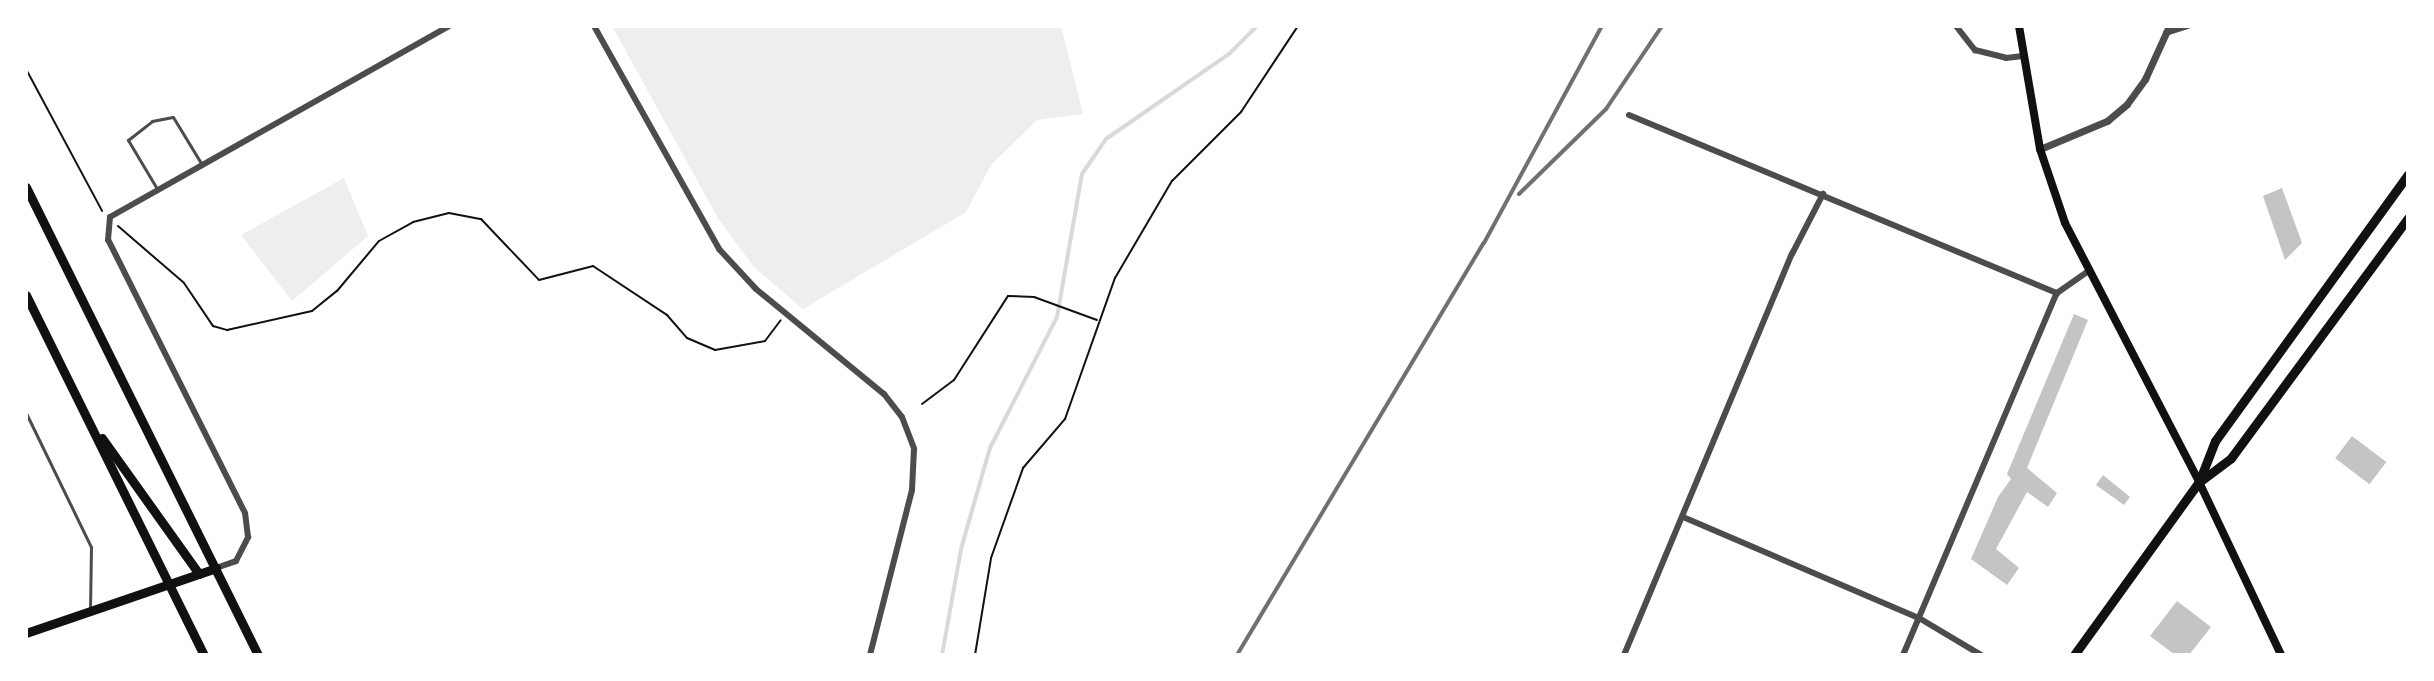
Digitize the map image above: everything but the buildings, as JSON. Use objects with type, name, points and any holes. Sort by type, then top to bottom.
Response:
[{"type":"main road","points":[[2019,26],[2040,149],[2060,212],[2199,482],[2281,655]]},
{"type":"main road","points":[[2074,655],[2199,482],[2215,441],[2408,174]]},
{"type":"main road","points":[[26,187],[258,655]]},
{"type":"main road","points":[[2199,482],[2231,458],[2408,218]]},
{"type":"main road","points":[[26,295],[204,655]]},
{"type":"main road","points":[[88,420],[199,574]]},
{"type":"main road","points":[[26,633],[216,568]]},
{"type":"street","points":[[216,568],[236,561],[248,537],[245,513],[108,240],[110,217],[156,187],[449,26]]},
{"type":"street","points":[[594,26],[719,249],[785,314],[884,394],[902,417],[914,449],[912,490],[870,655]]},
{"type":"street","points":[[1956,26],[1975,50],[2006,58],[2023,56]]},
{"type":"street","points":[[2040,149],[2107,121],[2127,104],[2167,30],[2188,26]]},
{"type":"street","points":[[1629,115],[2057,293]]},
{"type":"street","points":[[1624,655],[1792,254],[1823,194]]},
{"type":"street","points":[[1903,655],[2057,293],[2088,271]]},
{"type":"street","points":[[1683,517],[1919,618],[1981,655]]},
{"type":"lane","points":[[156,187],[128,140],[152,121],[173,117],[201,163]]},
{"type":"lane","points":[[26,413],[91,547],[90,613]]},
{"type":"path","points":[[975,655],[991,558],[1023,468],[1065,419],[1115,278],[1172,181],[1241,112],[1298,26]]},
{"type":"path","points":[[26,69],[97,207],[184,283],[213,326],[227,330],[312,311],[386,236],[413,222],[449,213],[481,219],[539,280],[593,266],[667,315],[687,338],[715,350],[765,341],[785,314]]},
{"type":"path","points":[[922,404],[954,380],[1008,296],[1034,297],[1098,320]]},
{"type":"shaded area","points":[[612,26],[1061,26],[1083,114],[1037,120],[991,165],[966,212],[803,309],[754,267],[719,220]]},
{"type":"shaded area","points":[[344,178],[368,236],[292,301],[241,235]]},
{"type":"waterway","points":[[942,655],[961,549],[990,448],[1057,317],[1082,174],[1106,139],[1230,53],[1257,26]]},
{"type":"railway","points":[[1237,655],[1484,243],[1602,26]]},
{"type":"railway","points":[[1519,194],[1606,109],[1662,26]]}]
